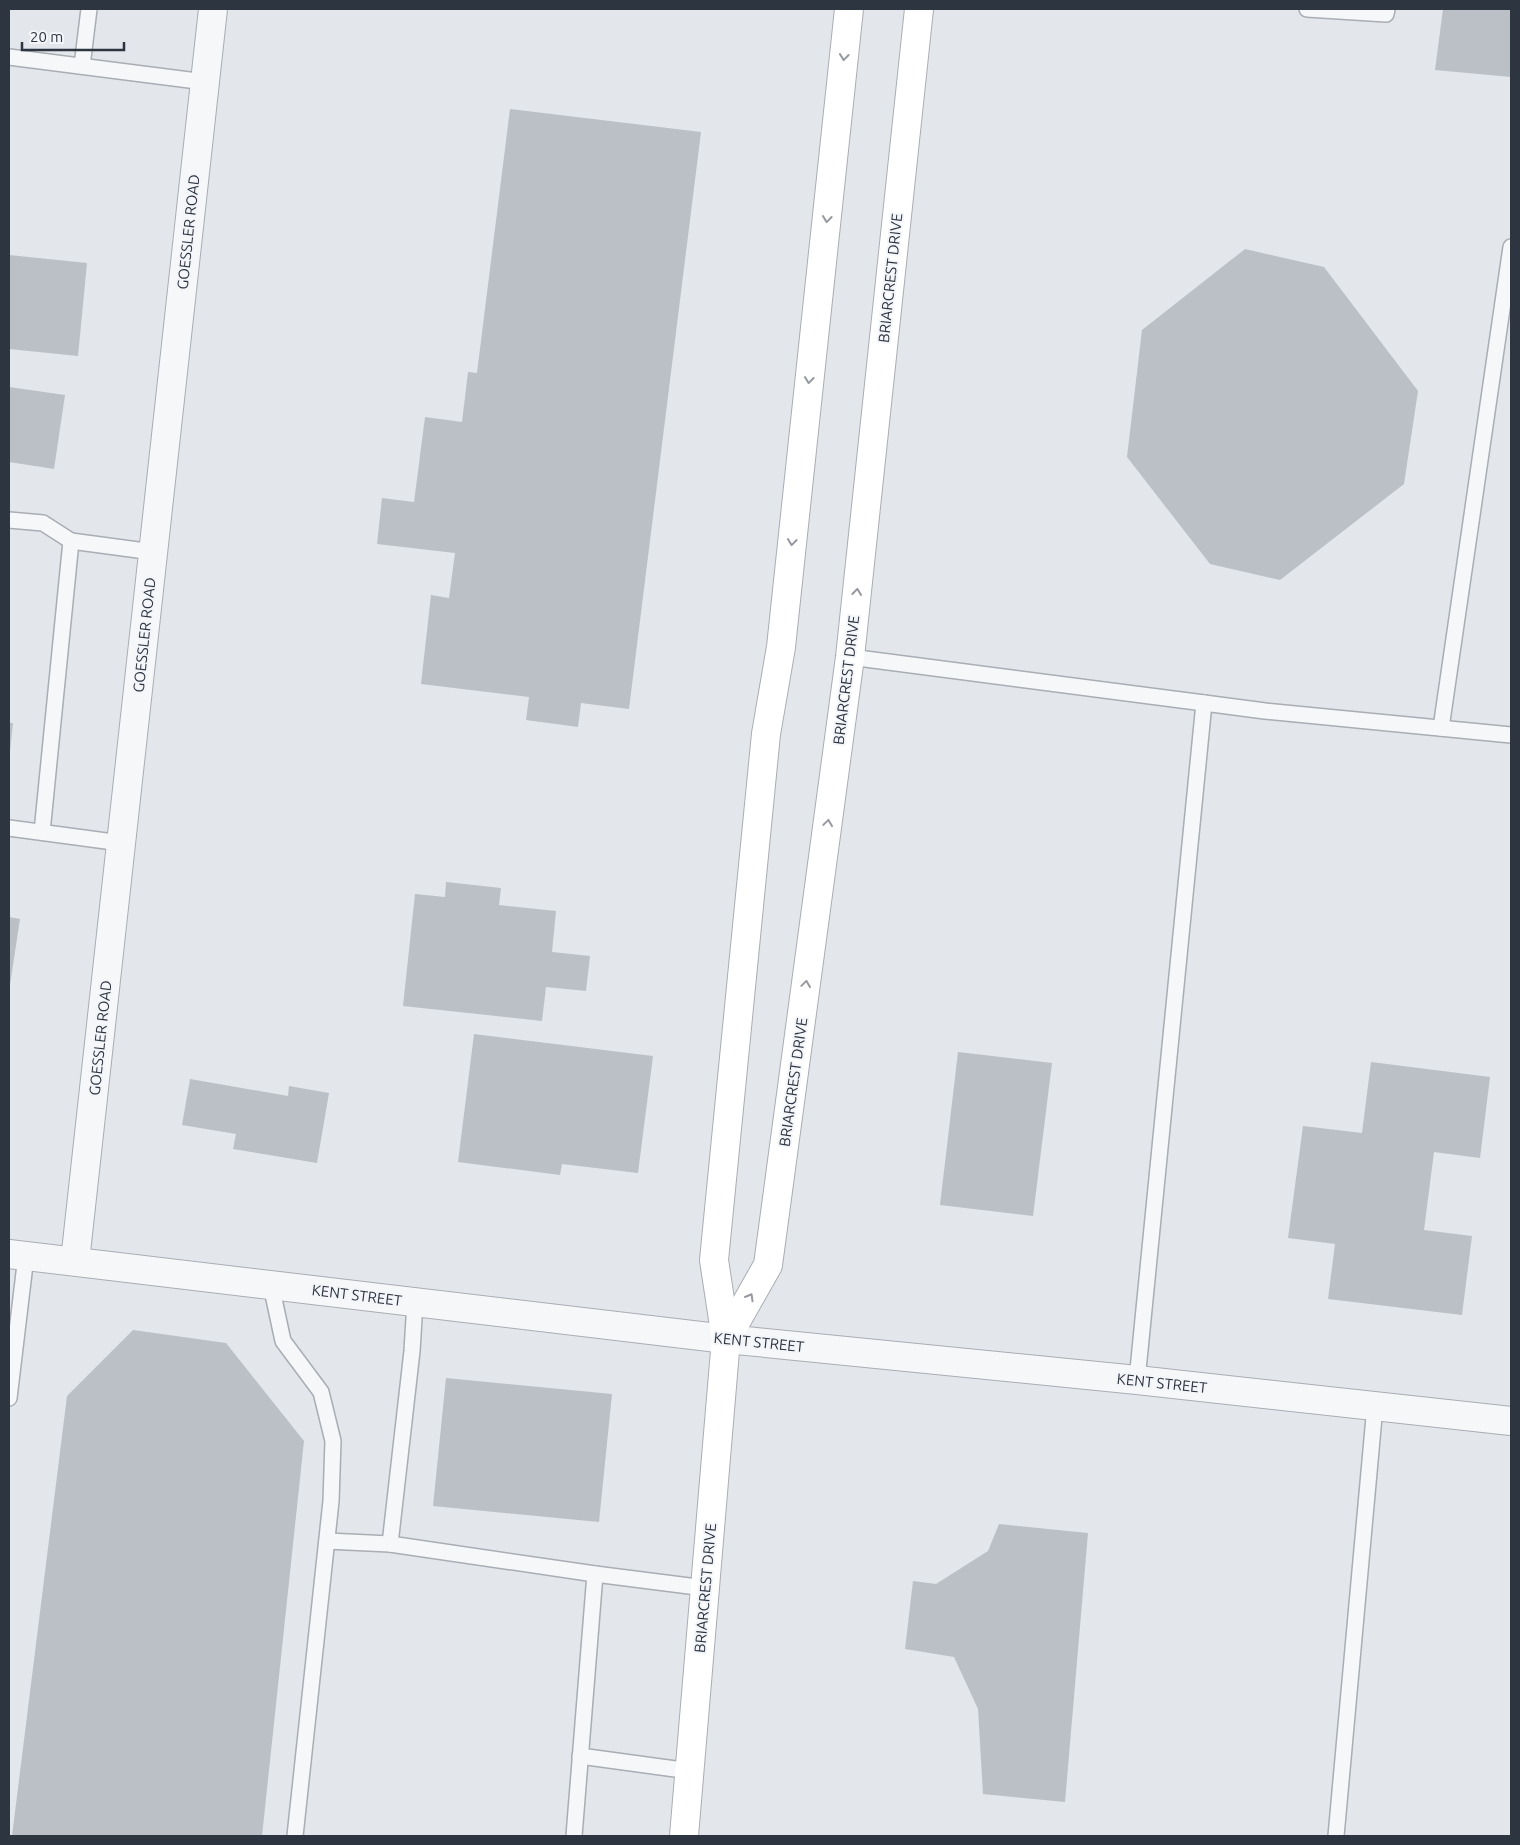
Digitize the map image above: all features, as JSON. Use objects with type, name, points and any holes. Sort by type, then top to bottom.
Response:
[{"type":"main road","name":"BRIARCREST DRIVE","points":[[684,1836],[726,1339],[714,1260],[766,734],[782,637],[849,9]]},
{"type":"main road","name":"BRIARCREST DRIVE","points":[[726,1339],[768,1265],[850,657],[919,9]]},
{"type":"street","name":"GOESSLER ROAD","points":[[76,1261],[213,9]]},
{"type":"street","name":"KENT STREET","points":[[18,1255],[726,1339],[1137,1380],[1511,1421]]},
{"type":"lane","points":[[82,66],[89,9]]},
{"type":"lane","points":[[1307,9],[1386,14],[1387,9]]},
{"type":"lane","points":[[9,57],[205,82]]},
{"type":"lane","points":[[1441,728],[1511,247]]},
{"type":"lane","points":[[9,520],[43,523],[71,541],[153,552]]},
{"type":"lane","points":[[42,832],[71,541]]},
{"type":"lane","points":[[850,657],[1265,711],[1511,735]]},
{"type":"lane","points":[[1137,1380],[1204,703]]},
{"type":"lane","points":[[9,828],[122,842]]},
{"type":"lane","points":[[9,1398],[18,1255]]},
{"type":"lane","points":[[271,1285],[283,1341],[320,1392],[333,1440],[331,1501],[295,1836]]},
{"type":"lane","points":[[390,1544],[412,1351],[415,1302]]},
{"type":"lane","points":[[1336,1836],[1375,1406]]},
{"type":"lane","points":[[327,1540],[390,1544],[705,1588]]},
{"type":"lane","points":[[574,1836],[594,1574]]},
{"type":"lane","points":[[580,1756],[690,1771]]},
{"type":"building","points":[[1443,9],[1511,9],[1511,77],[1435,70]]},
{"type":"building","points":[[510,109],[701,132],[629,709],[581,703],[578,727],[526,720],[529,697],[421,684],[431,595],[449,598],[455,553],[377,544],[382,498],[414,502],[425,417],[462,422],[468,372],[477,373]]},
{"type":"building","points":[[1245,249],[1324,267],[1418,391],[1404,484],[1280,580],[1210,564],[1127,457],[1142,330]]},
{"type":"building","points":[[9,255],[87,263],[78,356],[9,349]]},
{"type":"building","points":[[9,387],[65,395],[54,469],[9,462]]},
{"type":"building","points":[[9,723],[13,723],[10,751],[9,751]]},
{"type":"building","points":[[446,882],[501,888],[499,905],[556,911],[552,952],[590,956],[586,991],[546,987],[542,1021],[403,1006],[415,894],[445,897]]},
{"type":"building","points":[[9,917],[20,919],[10,985],[9,985]]},
{"type":"building","points":[[474,1034],[653,1056],[638,1173],[562,1164],[560,1175],[458,1162]]},
{"type":"building","points":[[958,1052],[1052,1063],[1033,1216],[940,1205]]},
{"type":"building","points":[[1371,1062],[1490,1077],[1480,1158],[1434,1152],[1424,1230],[1472,1236],[1462,1315],[1328,1299],[1335,1244],[1288,1238],[1303,1126],[1362,1133]]},
{"type":"building","points":[[190,1079],[288,1096],[289,1086],[329,1093],[317,1163],[233,1149],[236,1134],[182,1125]]},
{"type":"building","points":[[133,1330],[226,1343],[304,1441],[262,1836],[12,1836],[67,1396]]},
{"type":"building","points":[[446,1378],[612,1394],[599,1522],[433,1506]]},
{"type":"building","points":[[999,1524],[1088,1533],[1065,1802],[983,1794],[978,1709],[954,1657],[905,1649],[913,1581],[936,1584],[988,1551]]}]
